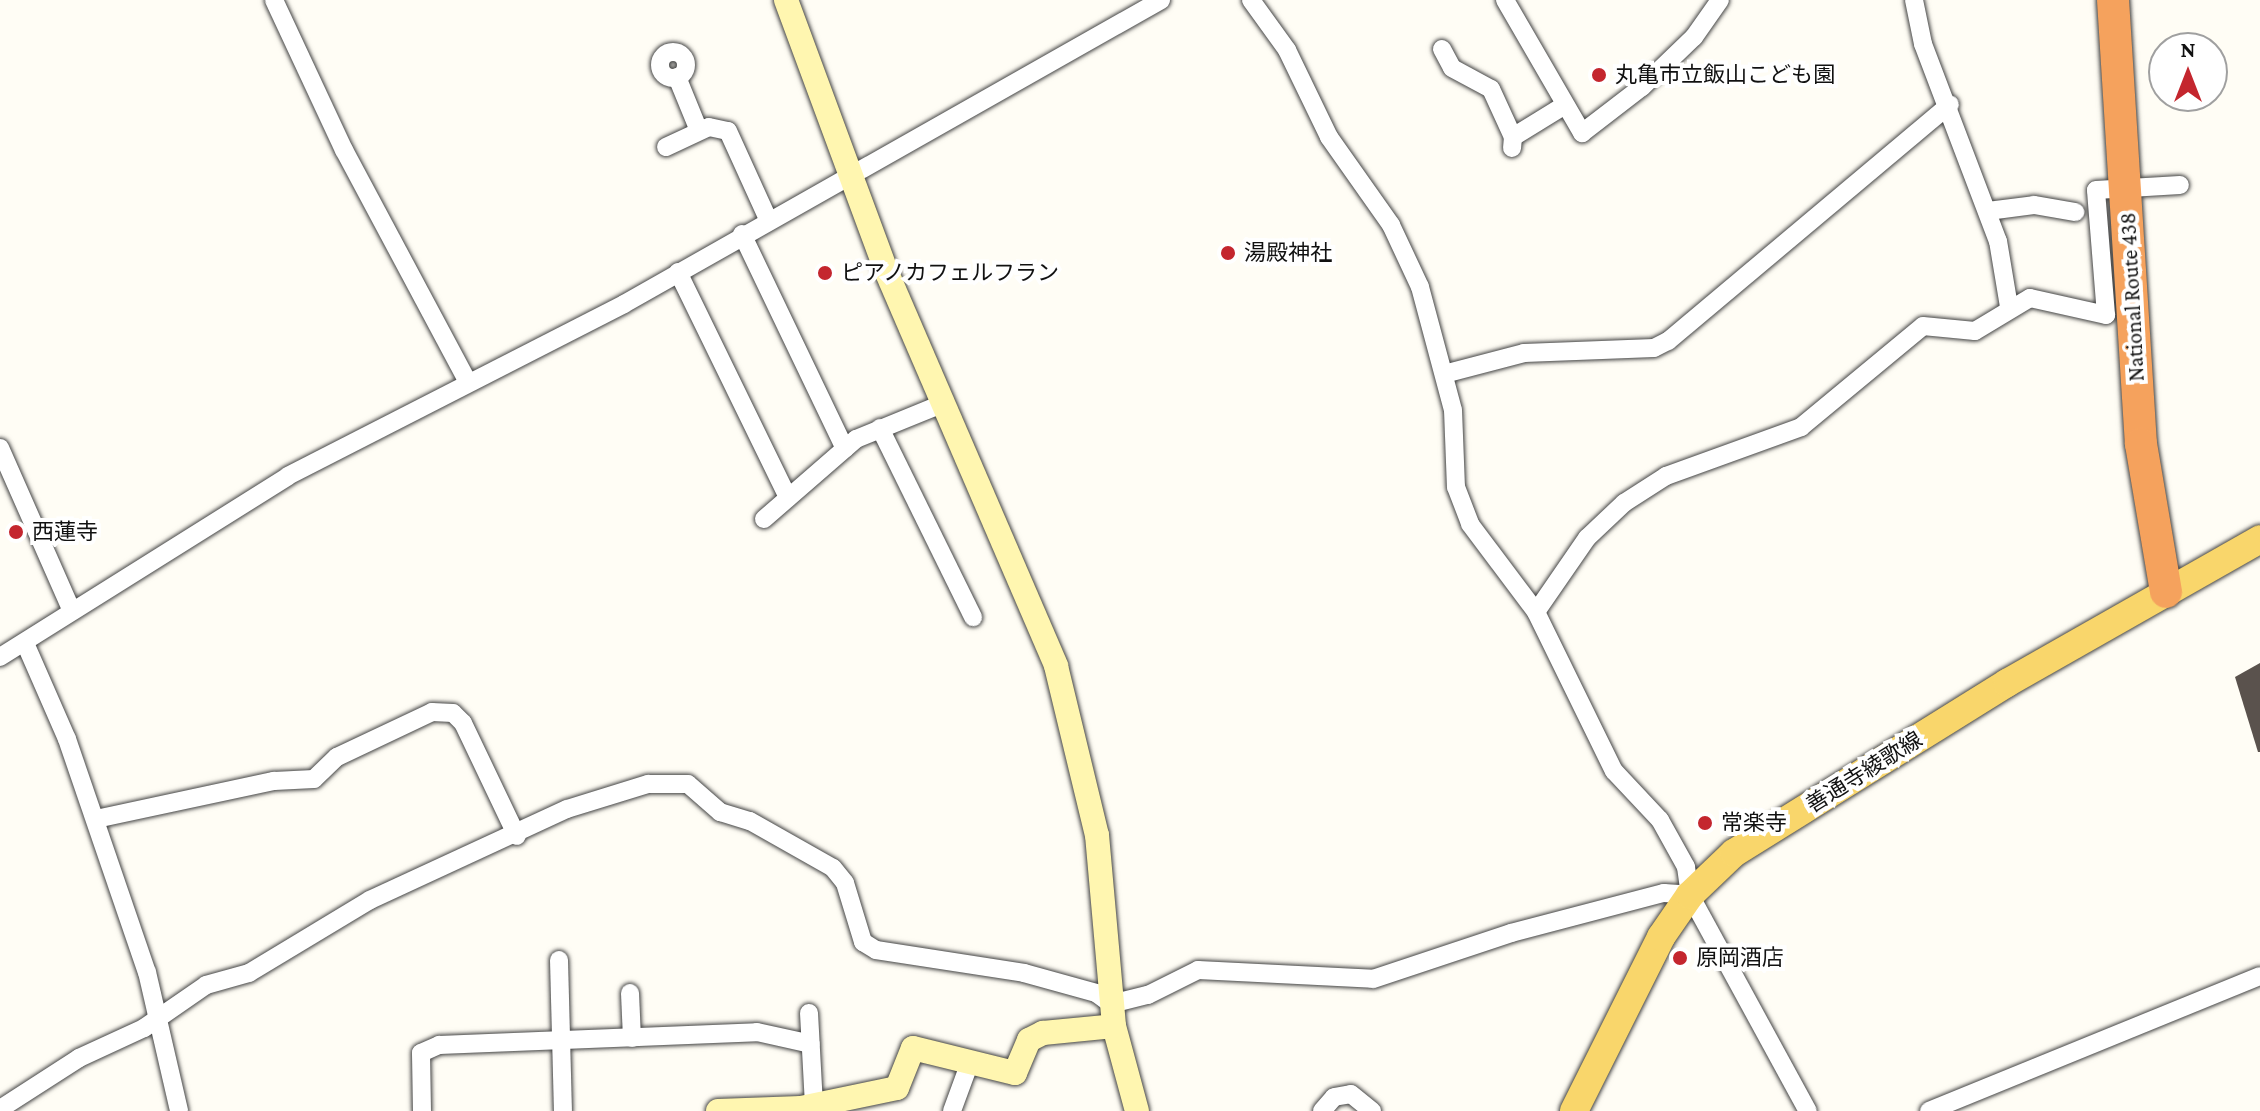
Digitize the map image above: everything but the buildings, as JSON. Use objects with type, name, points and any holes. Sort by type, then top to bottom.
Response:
[{"type":"highway","name":"National Route 438","points":[[2113,0],[2134,187]]},
{"type":"highway","name":"National Route 438","points":[[2132,0],[2141,444],[2175,587]]},
{"type":"main road","name":"善通寺綾歌線","points":[[1574,1111],[1661,937],[1690,895],[1771,828],[2260,539]]},
{"type":"street","points":[[274,0],[344,150],[468,382]]},
{"type":"street","points":[[786,0],[849,173],[1056,666],[1097,835],[1112,1015],[1137,1111]]},
{"type":"street","points":[[0,657],[25,643],[71,609],[288,476],[678,272],[849,173],[995,98],[1161,0]]},
{"type":"street","points":[[1251,0],[1287,50],[1329,137],[1406,255],[1453,410],[1460,504],[1484,547],[1536,612],[1614,771],[1660,820],[1686,867],[1690,895],[1808,1111]]},
{"type":"street","points":[[1505,0],[1582,133],[1642,87],[1694,37],[1720,0]]},
{"type":"street","points":[[1914,0],[1923,44],[1950,104],[1988,211],[2009,307]]},
{"type":"street","points":[[1442,49],[1452,68],[1491,89],[1513,142],[1565,105]]},
{"type":"street","points":[[677,77],[699,131]]},
{"type":"street","points":[[1444,374],[1524,353],[1654,348],[1668,341],[1950,104]]},
{"type":"street","points":[[666,147],[699,131],[728,131],[768,219]]},
{"type":"street","points":[[1536,612],[1587,538],[1666,476],[1801,427],[1923,326],[1975,331],[2009,307],[2030,298],[2106,315],[2096,190],[2180,185]]},
{"type":"street","points":[[1988,211],[2034,205],[2075,212]]},
{"type":"street","points":[[742,234],[845,449]]},
{"type":"street","points":[[678,272],[788,498]]},
{"type":"street","points":[[764,519],[845,449],[880,428],[944,403]]},
{"type":"street","points":[[880,428],[973,617]]},
{"type":"street","points":[[0,448],[71,609]]},
{"type":"street","points":[[25,643],[96,819],[159,1012],[155,1028],[179,1111]]},
{"type":"street","points":[[96,819],[274,781],[314,779],[337,757],[432,712],[453,713],[463,723],[517,836]]},
{"type":"street","points":[[2,1103],[79,1058],[144,1028],[159,1012],[206,985],[249,973],[370,900],[619,791],[669,781],[688,784],[720,812],[750,821],[833,868],[845,883],[863,942],[876,950],[1024,973],[1096,993],[1112,1015]]},
{"type":"street","points":[[718,1111],[872,1102],[897,1088],[913,1048],[1015,1073],[1029,1040],[1043,1033],[1112,1015],[1198,970],[1373,979],[1511,933],[1664,893],[1690,895]]},
{"type":"street","points":[[559,960],[563,1111]]},
{"type":"street","points":[[1929,1111],[2260,976]]},
{"type":"street","points":[[630,993],[632,1038]]},
{"type":"street","points":[[809,1013],[814,1105]]},
{"type":"street","points":[[422,1111],[421,1053],[439,1045],[757,1032],[811,1044]]},
{"type":"street","points":[[952,1111],[970,1062]]},
{"type":"street","points":[[1322,1111],[1334,1097],[1351,1094],[1372,1111]]},
{"type":"place","name":"丸亀市立飯山こども園","points":[[1599,75]]},
{"type":"place","name":"湯殿神社","points":[[1228,253]]},
{"type":"place","name":"ピアノカフェルフラン","points":[[825,273]]},
{"type":"place","name":"西蓮寺","points":[[16,532]]},
{"type":"place","name":"常楽寺","points":[[1705,823]]},
{"type":"place","name":"原岡酒店","points":[[1680,958]]}]
